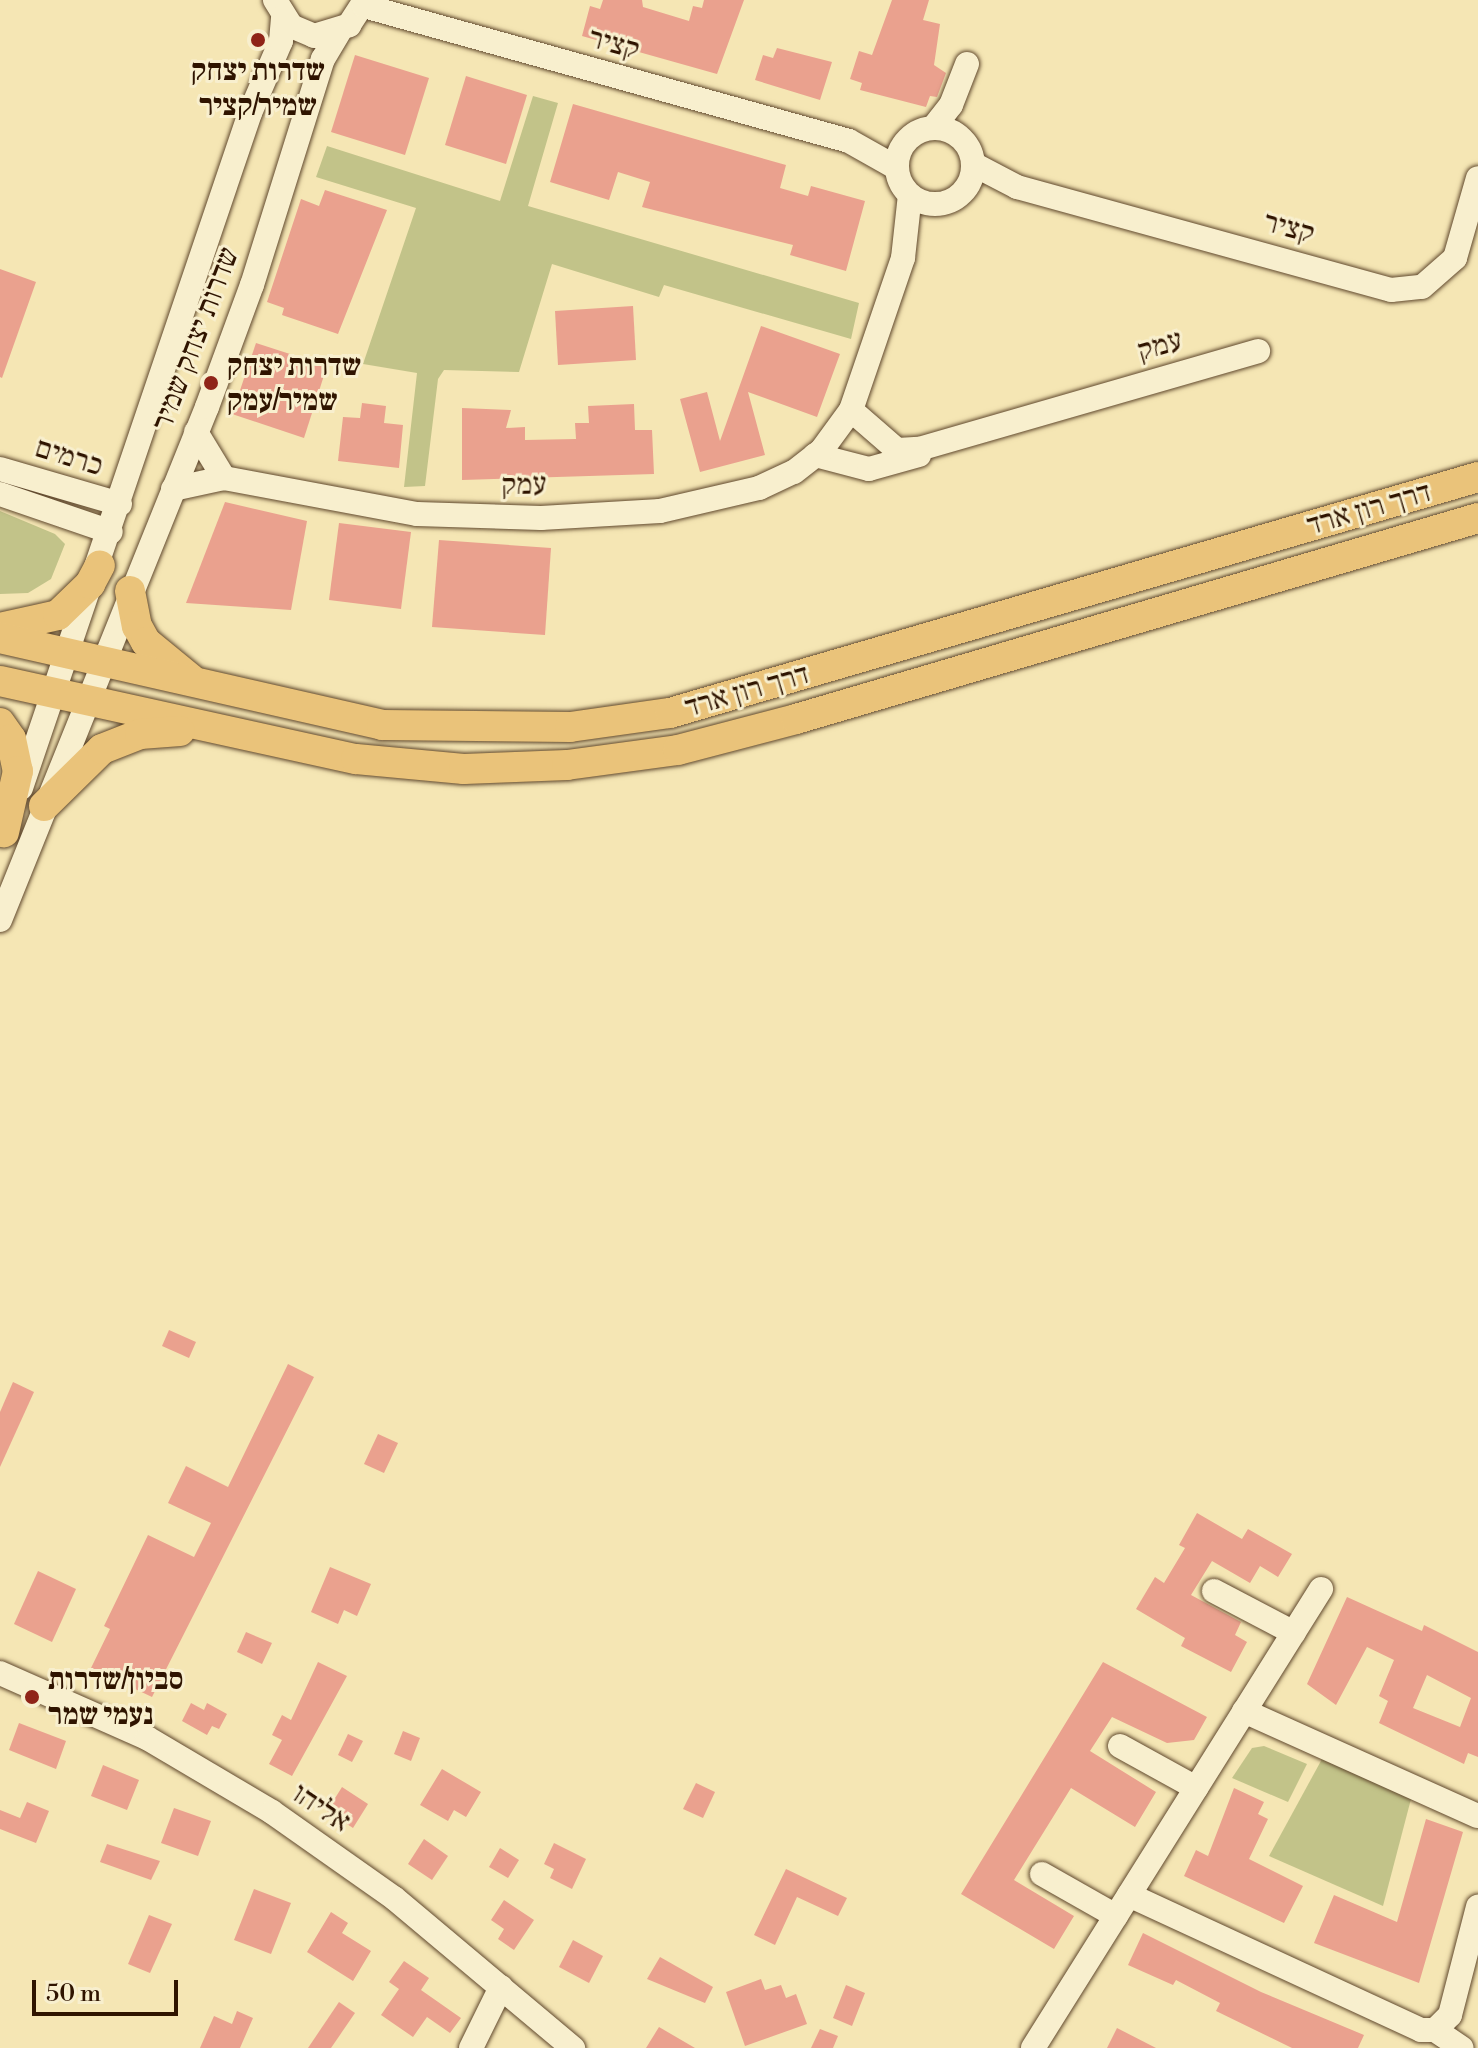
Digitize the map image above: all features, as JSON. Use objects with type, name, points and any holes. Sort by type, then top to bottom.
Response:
[{"type":"main road","name":"דרך רון ארד","points":[[0,638],[100,664],[382,725],[570,727],[670,713],[1478,477]]},
{"type":"main road","name":"דרך רון ארד","points":[[0,681],[206,730],[356,759],[464,769],[567,765],[678,750],[1478,518]]},
{"type":"main road","points":[[0,628],[58,615],[90,584],[100,565]]},
{"type":"main road","points":[[130,591],[137,626],[146,642],[202,686]]},
{"type":"main road","points":[[0,723],[11,739],[18,771],[2,837]]},
{"type":"main road","points":[[44,806],[85,762],[117,742],[140,734],[206,730]]},
{"type":"street","name":"שדרות יצחק שמיר","points":[[0,920],[84,700],[173,489],[252,285],[323,59],[339,32],[364,3]]},
{"type":"street","name":"קציר","points":[[364,3],[849,141],[897,168]]},
{"type":"street","name":"שדרות יצחק שמיר","points":[[2,837],[100,565],[250,113],[281,41],[279,9]]},
{"type":"street","points":[[279,9],[314,36],[339,32]]},
{"type":"street","points":[[964,75],[960,137],[973,164],[964,191],[937,204],[910,195],[897,168],[906,141],[933,128],[964,75]]},
{"type":"street","points":[[933,128],[960,137]]},
{"type":"street","name":"קציר","points":[[849,141],[906,141]]},
{"type":"street","name":"קציר","points":[[973,164],[1017,187],[1391,290],[1422,287],[1455,258],[1478,178]]},
{"type":"street","name":"קציר","points":[[964,191],[1017,187]]},
{"type":"street","name":"עמק","points":[[173,489],[224,478],[417,514],[541,518],[660,511],[714,501],[782,478],[815,455],[851,410],[903,258],[910,195]]},
{"type":"street","name":"עמק","points":[[903,258],[937,204]]},
{"type":"street","name":"עמק","points":[[851,410],[897,450],[943,442],[1258,351]]},
{"type":"street","points":[[196,432],[224,478]]},
{"type":"street","name":"עמק","points":[[815,455],[869,469],[911,459],[943,442]]},
{"type":"street","name":"כרמים","points":[[0,469],[120,504]]},
{"type":"street","name":"כרמים","points":[[0,494],[111,532]]},
{"type":"street","points":[[1033,2048],[1321,1589]]},
{"type":"street","points":[[1214,1591],[1294,1633]]},
{"type":"street","name":"אליהו","points":[[0,1673],[147,1738],[272,1812],[394,1898],[573,2048]]},
{"type":"street","points":[[1244,1711],[1478,1816]]},
{"type":"street","points":[[1120,1746],[1196,1788]]},
{"type":"street","points":[[1042,1874],[1404,2024],[1435,2030],[1462,2048]]},
{"type":"street","points":[[1435,2030],[1450,2015],[1477,1913]]},
{"type":"street","points":[[471,2048],[501,1987]]},
{"type":"green space","points":[[533,96],[558,103],[528,206],[859,303],[851,339],[664,285],[659,297],[552,264],[519,372],[444,370],[438,379],[425,486],[404,487],[417,373],[363,364],[416,208],[316,177],[327,146],[500,201]]},
{"type":"green space","points":[[0,511],[55,534],[65,544],[51,579],[28,593],[0,594]]},
{"type":"green space","points":[[1264,1746],[1307,1764],[1288,1802],[1232,1778],[1252,1748]]},
{"type":"green space","points":[[1322,1759],[1411,1799],[1383,1906],[1269,1856]]},
{"type":"building","points":[[603,0],[642,0],[643,7],[689,21],[693,6],[702,8],[704,0],[744,0],[717,74],[582,36],[590,6],[600,9]]},
{"type":"building","points":[[892,0],[929,0],[923,20],[940,24],[934,65],[946,73],[937,97],[930,96],[926,107],[860,90],[862,83],[850,79],[859,51],[872,55]]},
{"type":"building","points":[[777,48],[832,62],[820,100],[755,80],[763,55],[773,58]]},
{"type":"building","points":[[355,55],[429,78],[405,155],[331,132]]},
{"type":"building","points":[[466,76],[527,95],[506,164],[445,145]]},
{"type":"building","points":[[573,104],[786,165],[780,188],[808,196],[811,186],[865,201],[846,271],[790,255],[793,245],[642,207],[650,182],[618,172],[609,200],[550,182]]},
{"type":"building","points":[[325,190],[387,210],[338,334],[282,315],[284,308],[267,302],[301,199],[319,206]]},
{"type":"building","points":[[0,269],[36,282],[2,378],[0,377]]},
{"type":"building","points":[[633,306],[636,360],[558,365],[555,311]]},
{"type":"building","points":[[761,326],[840,354],[817,417],[748,392],[765,455],[700,472],[680,399],[707,392],[720,441]]},
{"type":"building","points":[[256,343],[327,366],[304,438],[232,414]]},
{"type":"building","points":[[362,403],[386,406],[384,423],[403,425],[399,468],[338,461],[343,417],[360,418]]},
{"type":"building","points":[[634,404],[635,430],[652,430],[654,474],[462,480],[462,408],[511,410],[506,428],[525,427],[525,440],[576,439],[575,423],[589,423],[588,406]]},
{"type":"building","points":[[225,502],[307,521],[291,610],[186,603]]},
{"type":"building","points":[[339,523],[411,532],[401,609],[329,600]]},
{"type":"building","points":[[439,540],[551,548],[545,635],[432,627]]},
{"type":"building","points":[[169,1330],[196,1342],[189,1358],[162,1346]]},
{"type":"building","points":[[288,1364],[314,1377],[152,1697],[91,1668],[110,1629],[104,1626],[148,1535],[194,1557],[211,1523],[168,1503],[186,1466],[228,1487]]},
{"type":"building","points":[[13,1382],[34,1392],[0,1467],[0,1412]]},
{"type":"building","points":[[378,1434],[398,1443],[384,1473],[364,1464]]},
{"type":"building","points":[[1197,1513],[1242,1539],[1248,1529],[1292,1554],[1278,1577],[1260,1566],[1250,1583],[1212,1561],[1191,1595],[1241,1622],[1235,1635],[1247,1642],[1231,1672],[1181,1646],[1185,1638],[1136,1609],[1155,1577],[1164,1583],[1185,1548],[1179,1545]]},
{"type":"building","points":[[330,1567],[371,1584],[357,1616],[344,1610],[338,1624],[311,1612]]},
{"type":"building","points":[[38,1571],[76,1589],[52,1642],[14,1624]]},
{"type":"building","points":[[1347,1597],[1422,1631],[1424,1625],[1478,1652],[1478,1757],[1468,1753],[1464,1764],[1379,1723],[1388,1701],[1379,1696],[1394,1660],[1367,1647],[1336,1705],[1307,1684]],"holes":[[[1427,1675],[1471,1698],[1460,1727],[1413,1708]]]},
{"type":"building","points":[[246,1632],[272,1643],[262,1664],[237,1652]]},
{"type":"building","points":[[318,1662],[347,1676],[292,1776],[269,1764],[282,1740],[272,1735],[282,1715],[291,1720]]},
{"type":"building","points":[[1103,1662],[1207,1717],[1194,1740],[1167,1743],[1112,1717],[1090,1751],[1156,1792],[1135,1827],[1071,1788],[1014,1880],[1074,1916],[1054,1949],[961,1894]]},
{"type":"building","points":[[191,1703],[204,1710],[207,1703],[227,1714],[219,1729],[212,1726],[207,1735],[182,1721]]},
{"type":"building","points":[[19,1723],[66,1741],[56,1769],[9,1750]]},
{"type":"building","points":[[403,1731],[420,1738],[411,1761],[394,1754]]},
{"type":"building","points":[[348,1734],[363,1741],[352,1762],[338,1755]]},
{"type":"building","points":[[103,1765],[139,1780],[127,1810],[91,1796]]},
{"type":"building","points":[[442,1769],[481,1792],[466,1817],[454,1810],[448,1821],[420,1805]]},
{"type":"building","points":[[696,1783],[715,1792],[703,1818],[683,1809]]},
{"type":"building","points":[[342,1787],[368,1804],[353,1828],[327,1811]]},
{"type":"building","points":[[1234,1788],[1264,1802],[1258,1814],[1268,1819],[1249,1859],[1303,1886],[1284,1923],[1184,1876],[1196,1850],[1208,1856]]},
{"type":"building","points":[[27,1802],[49,1811],[36,1843],[0,1829],[0,1810],[20,1818]]},
{"type":"building","points":[[174,1808],[211,1821],[198,1856],[161,1843]]},
{"type":"building","points":[[1426,1819],[1463,1832],[1419,1983],[1314,1943],[1334,1895],[1397,1922]]},
{"type":"building","points":[[424,1839],[448,1856],[432,1880],[408,1864]]},
{"type":"building","points":[[554,1843],[586,1859],[572,1889],[550,1878],[554,1869],[544,1864]]},
{"type":"building","points":[[107,1844],[160,1861],[151,1880],[100,1862]]},
{"type":"building","points":[[500,1848],[519,1860],[508,1878],[489,1867]]},
{"type":"building","points":[[786,1869],[847,1898],[838,1916],[797,1897],[775,1945],[754,1935]]},
{"type":"building","points":[[254,1889],[291,1903],[271,1954],[234,1940]]},
{"type":"building","points":[[504,1900],[534,1920],[514,1950],[498,1939],[504,1929],[491,1920]]},
{"type":"building","points":[[331,1912],[348,1923],[342,1933],[371,1951],[353,1981],[307,1952]]},
{"type":"building","points":[[149,1915],[172,1924],[150,1973],[128,1964]]},
{"type":"building","points":[[1143,1933],[1261,1992],[1364,2035],[1358,2048],[1292,2048],[1216,2011],[1220,2003],[1176,1980],[1173,1985],[1128,1965]]},
{"type":"building","points":[[573,1940],[603,1956],[589,1983],[559,1967]]},
{"type":"building","points":[[660,1957],[713,1987],[705,2003],[647,1979]]},
{"type":"building","points":[[404,1961],[429,1978],[421,1990],[461,2018],[450,2033],[427,2017],[413,2037],[381,2015],[399,1989],[389,1982]]},
{"type":"building","points":[[761,1979],[765,1990],[781,1985],[786,1998],[796,1994],[807,2024],[745,2046],[726,1992]]},
{"type":"building","points":[[846,1985],[865,1993],[852,2026],[833,2018]]},
{"type":"building","points":[[339,2002],[355,2013],[331,2048],[308,2048]]},
{"type":"building","points":[[237,2011],[253,2018],[240,2048],[200,2048],[214,2016],[232,2024]]},
{"type":"building","points":[[659,2027],[695,2048],[646,2048]]},
{"type":"building","points":[[1117,2028],[1156,2048],[1107,2048]]},
{"type":"building","points":[[820,2029],[838,2036],[833,2048],[811,2048]]},
{"type":"place","name":"שדרות יצחק שמיר/קציר","points":[[258,40]]},
{"type":"place","name":"שדרות יצחק שמיר/עמק","points":[[211,383]]},
{"type":"place","name":"סביון/שדרות נעמי שמר","points":[[32,1697]]}]
